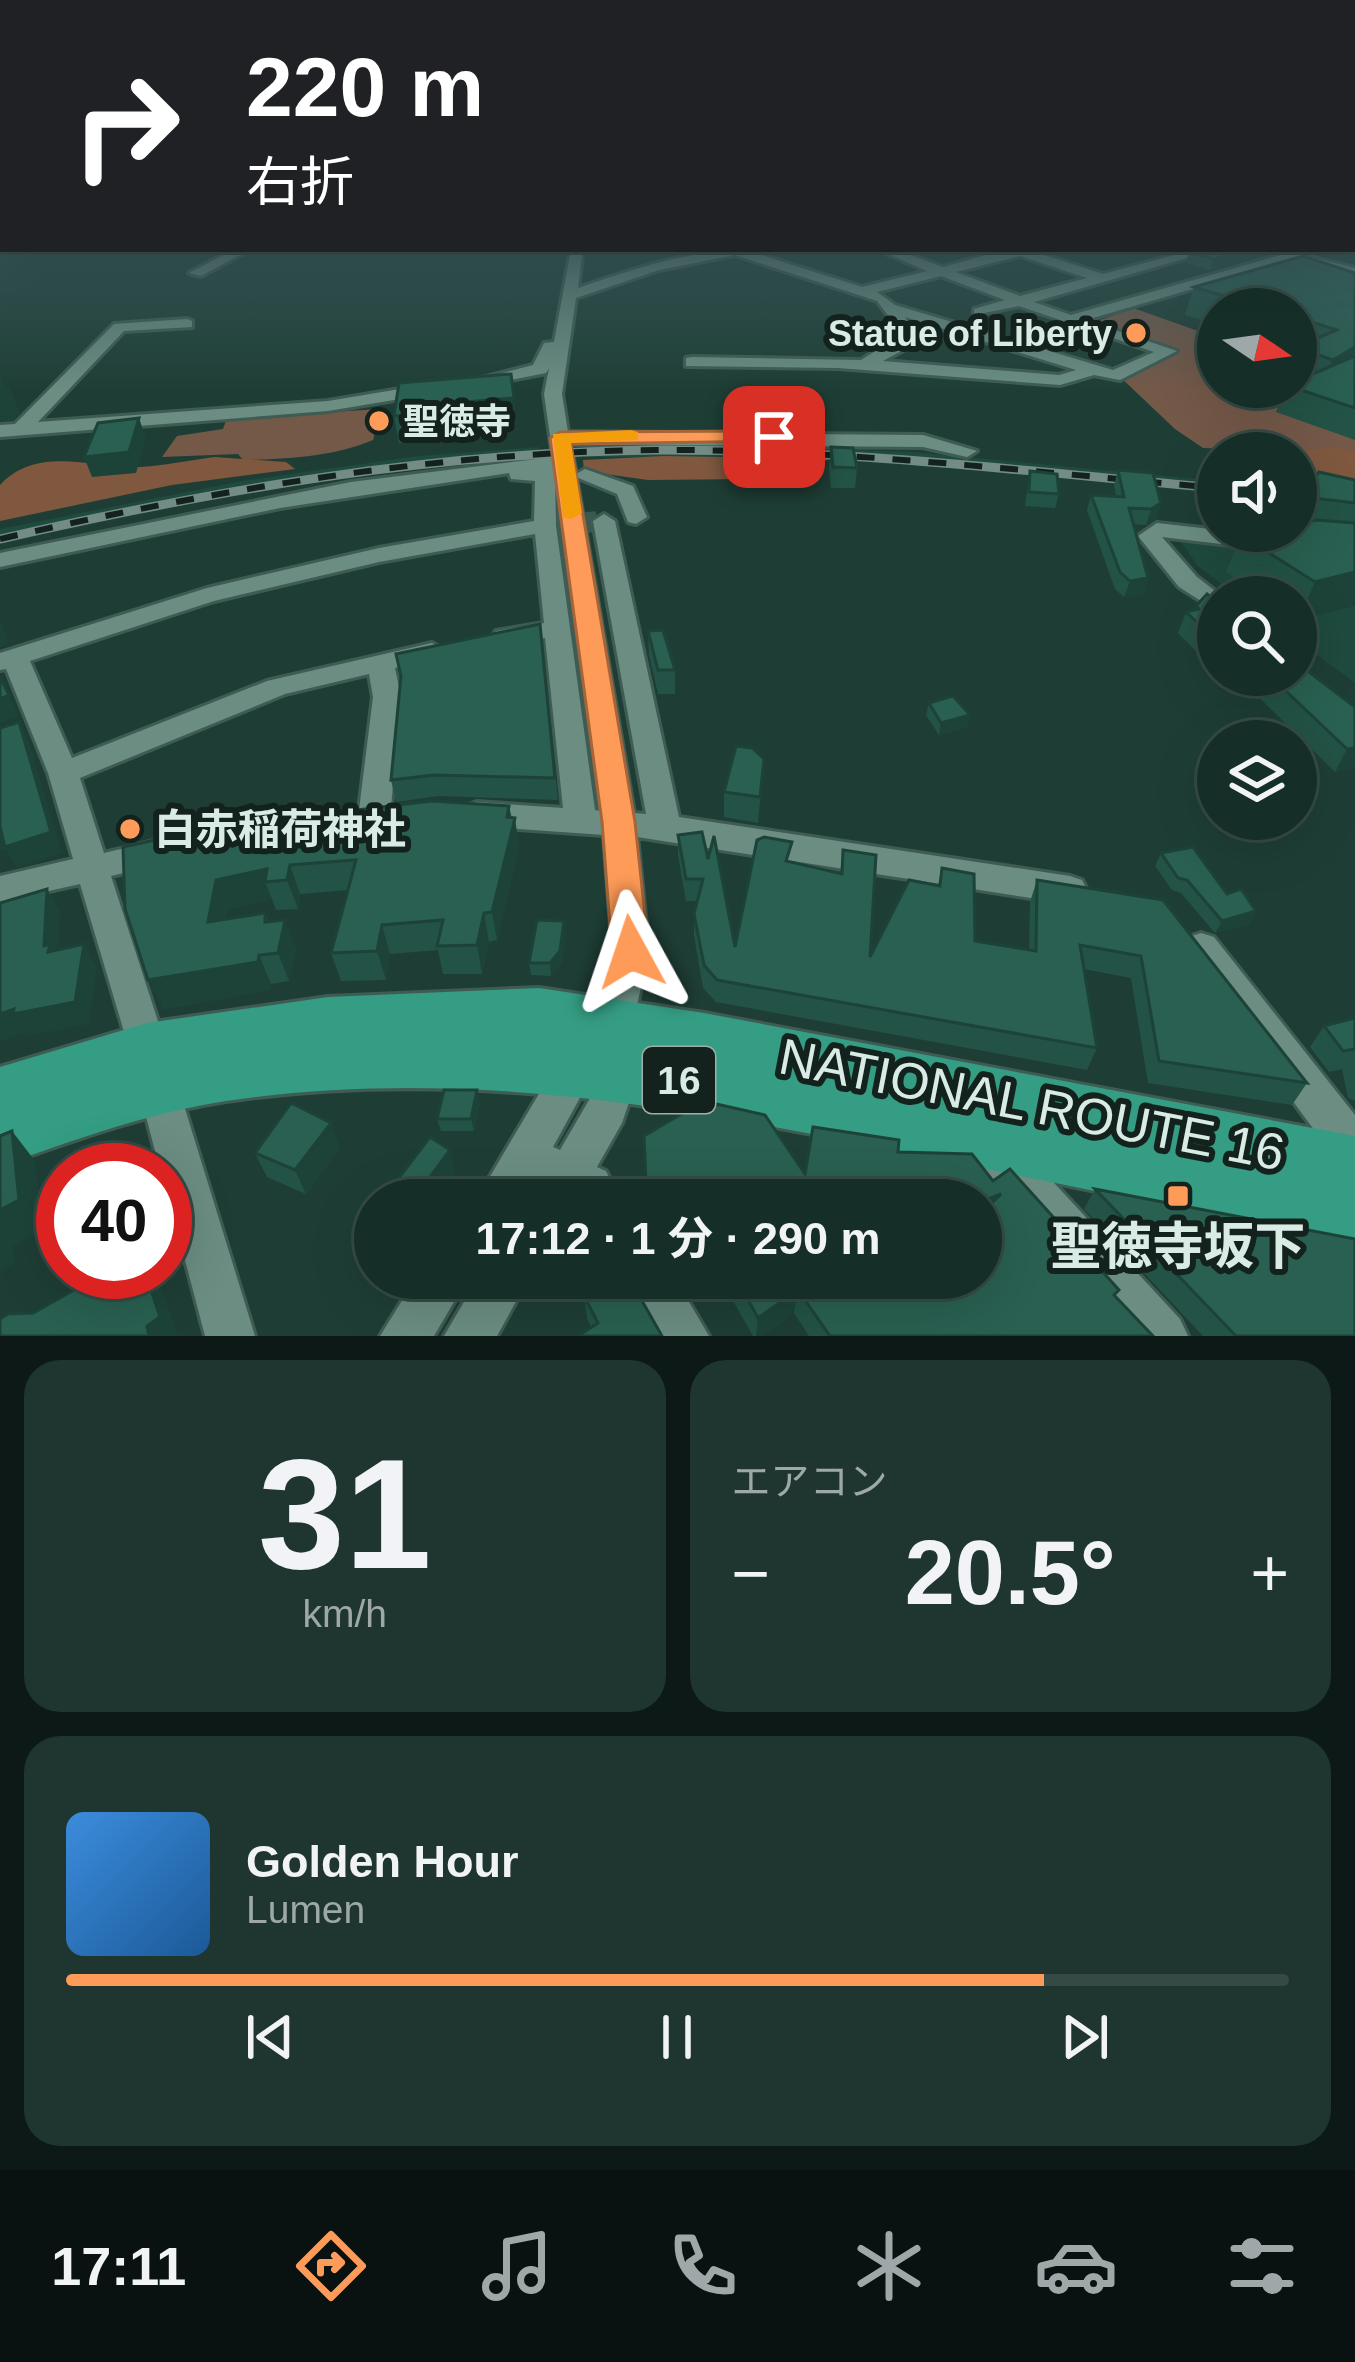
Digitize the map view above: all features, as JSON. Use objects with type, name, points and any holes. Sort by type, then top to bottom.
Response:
[{"type":"highway","name":"NATIONAL ROUTE 16","points":[[602,1054],[986,1140],[1355,1211]]},
{"type":"highway","name":"NATIONAL ROUTE 16","points":[[0,1095],[152,1068],[602,1054],[1355,1167]]},
{"type":"highway","name":"NATIONAL ROUTE 16","points":[[0,1136],[152,1068]]},
{"type":"street","points":[[196,273],[210,266]]},
{"type":"street","points":[[512,1179],[602,1054],[631,952],[619,822],[554,369],[573,266]]},
{"type":"street","points":[[567,294],[655,266]]},
{"type":"street","points":[[788,266],[863,291],[894,309],[1114,376],[1169,351],[1070,320],[931,266]]},
{"type":"street","points":[[863,291],[961,266]]},
{"type":"street","points":[[1067,266],[1158,297]]},
{"type":"street","points":[[979,312],[1148,266]]},
{"type":"street","points":[[1186,266],[1223,277]]},
{"type":"street","points":[[1070,320],[1258,266]]},
{"type":"street","points":[[10,430],[328,406],[540,369],[567,294]]},
{"type":"street","points":[[862,365],[899,346],[910,334],[894,309]]},
{"type":"street","points":[[10,430],[120,327],[187,324]]},
{"type":"street","points":[[692,362],[862,365],[1060,380],[1094,370]]},
{"type":"street","points":[[915,420],[923,441]]},
{"type":"street","points":[[0,560],[190,517],[401,479],[569,458],[923,441],[967,451]]},
{"type":"street","points":[[569,458],[626,490],[637,517]]},
{"type":"street","points":[[401,479],[545,474],[545,526],[580,818]]},
{"type":"street","points":[[604,521],[665,827]]},
{"type":"street","points":[[165,1143],[152,1068],[94,867],[63,773],[33,726],[8,660],[207,595],[379,555],[545,526]]},
{"type":"street","points":[[1197,534],[1157,530],[1149,536],[1197,589]]},
{"type":"street","points":[[63,773],[278,687],[560,628]]},
{"type":"street","points":[[374,818],[387,697],[380,662]]},
{"type":"street","points":[[331,824],[427,814],[580,818],[1102,895]]},
{"type":"street","points":[[0,889],[181,848]]},
{"type":"street","points":[[1180,923],[1280,1045],[1355,1150]]},
{"type":"street","points":[[579,1179],[607,1109],[602,1054]]},
{"type":"street","points":[[986,1140],[1163,1336]]},
{"type":"street","points":[[527,1157],[557,1179]]},
{"type":"street","points":[[192,1257],[230,1336]]},
{"type":"street","points":[[405,1336],[430,1299]]},
{"type":"street","points":[[471,1331],[492,1299]]},
{"type":"street","points":[[660,1299],[684,1336]]},
{"type":"shaded area","points":[[1133,308],[1197,331],[1197,408],[1317,408],[1317,384],[1355,383],[1355,454],[1317,452],[1317,432],[1197,432],[1197,444],[1118,375],[1166,352],[1084,326]]},
{"type":"shaded area","points":[[381,409],[373,440],[342,450],[260,460],[243,460],[238,454],[162,457],[177,436],[223,429],[227,418]]},
{"type":"shaded area","points":[[666,443],[912,452],[1197,479],[1197,490],[824,457],[586,457],[585,445]]},
{"type":"shaded area","points":[[539,447],[540,458],[420,468],[244,493],[0,542],[0,529],[242,481],[418,456]]},
{"type":"shaded area","points":[[1338,447],[1355,452],[1355,479],[1317,476],[1317,449]]},
{"type":"shaded area","points":[[664,456],[831,459],[754,479],[648,480],[584,471],[583,460]]},
{"type":"shaded area","points":[[215,457],[286,462],[295,469],[172,485],[0,521],[0,485],[31,465],[65,461],[138,467]]},
{"type":"shaded area","points":[[1179,539],[1197,541],[1197,552],[1283,552],[1355,561],[1355,683],[1317,655],[1317,576],[1211,576]]},
{"type":"building","points":[[1267,266],[1335,266],[1355,273],[1355,347],[1333,360],[1317,354],[1317,338],[1337,330],[1317,324],[1317,288],[1197,288]]},
{"type":"building","points":[[1355,356],[1355,408],[1317,395],[1317,372]]},
{"type":"building","points":[[511,374],[514,398],[443,404],[418,415],[394,416],[399,383]]},
{"type":"building","points":[[139,418],[129,452],[84,457],[98,423]]},
{"type":"building","points":[[831,447],[853,448],[857,468],[833,467]]},
{"type":"building","points":[[1118,470],[1153,473],[1161,503],[1151,509],[1129,508],[1148,578],[1130,581],[1120,572],[1091,495],[1124,497]]},
{"type":"building","points":[[1030,471],[1057,474],[1059,494],[1029,492]]},
{"type":"building","points":[[1317,475],[1355,480],[1355,503],[1317,498]]},
{"type":"building","points":[[1317,520],[1355,523],[1355,572],[1317,582],[1317,576],[1306,576],[1268,552],[1317,552]]},
{"type":"building","points":[[540,624],[555,778],[434,775],[391,780],[401,676],[396,654]]},
{"type":"building","points":[[663,630],[675,670],[658,670],[648,631]]},
{"type":"building","points":[[0,677],[9,695],[0,699]]},
{"type":"building","points":[[1317,678],[1355,707],[1355,748],[1347,749],[1291,696],[1317,696]]},
{"type":"building","points":[[953,696],[970,715],[941,723],[929,703]]},
{"type":"building","points":[[19,722],[51,832],[5,847],[0,827],[0,728]]},
{"type":"building","points":[[736,746],[752,748],[764,759],[760,797],[724,792]]},
{"type":"building","points":[[432,801],[509,806],[507,817],[515,818],[492,912],[484,913],[477,945],[437,946],[443,920],[382,925],[377,951],[331,953],[356,860],[290,865],[287,880],[265,882],[267,869],[216,880],[208,922],[265,913],[265,922],[285,920],[278,953],[259,955],[258,962],[148,980],[125,909],[123,847],[214,827]]},
{"type":"building","points":[[702,832],[708,859],[714,836],[735,947],[757,840],[764,837],[792,842],[786,861],[842,874],[843,850],[876,855],[870,957],[909,880],[940,886],[942,868],[974,874],[975,941],[1036,951],[1037,880],[1163,900],[1307,1083],[1159,1061],[1141,956],[1080,945],[1097,1048],[717,980],[704,965],[694,914],[703,879],[686,879],[678,835]]},
{"type":"building","points":[[1193,847],[1227,894],[1241,889],[1256,911],[1222,921],[1187,880],[1178,878],[1161,853]]},
{"type":"building","points":[[47,889],[44,946],[50,944],[48,952],[84,944],[75,1002],[0,1014],[0,903]]},
{"type":"building","points":[[537,920],[564,921],[560,951],[550,963],[529,963]]},
{"type":"building","points":[[1355,1018],[1355,1049],[1343,1051],[1324,1026]]},
{"type":"building","points":[[444,1090],[477,1090],[471,1119],[437,1119]]},
{"type":"building","points":[[703,1101],[765,1115],[805,1174],[813,1127],[899,1140],[898,1152],[972,1154],[991,1179],[646,1179],[644,1136]]},
{"type":"building","points":[[291,1103],[331,1123],[295,1170],[255,1153]]},
{"type":"building","points":[[12,1131],[19,1200],[0,1210],[0,1136]]},
{"type":"building","points":[[430,1137],[450,1150],[429,1179],[398,1179]]},
{"type":"building","points":[[1010,1169],[1119,1290],[1114,1295],[1153,1336],[830,1336],[804,1299],[1002,1299],[1002,1179],[996,1179]]},
{"type":"building","points":[[1095,1189],[1355,1239],[1355,1336],[1236,1336]]},
{"type":"building","points":[[58,1299],[154,1299],[160,1317],[147,1326],[149,1336],[0,1336],[0,1319],[33,1313]]},
{"type":"building","points":[[586,1299],[641,1299],[662,1336],[578,1336],[598,1323]]},
{"type":"building","points":[[748,1299],[785,1299],[758,1318]]},
{"type":"tunnel","points":[[545,526],[604,521]]},
{"type":"railway","points":[[0,539],[325,477],[573,452],[797,453],[1197,486]]},
{"type":"slow traffic","points":[[571,513],[560,438],[631,436]]},
{"type":"place","name":"Statue of Liberty","points":[[1136,333]]},
{"type":"place","name":"聖徳寺","points":[[379,421]]},
{"type":"place","name":"白赤稲荷神社","points":[[130,829]]},
{"type":"place","name":"聖徳寺坂下","points":[[1178,1196]]},
{"type":"route","points":[[631,952],[619,822],[560,438],[774,437]]}]
